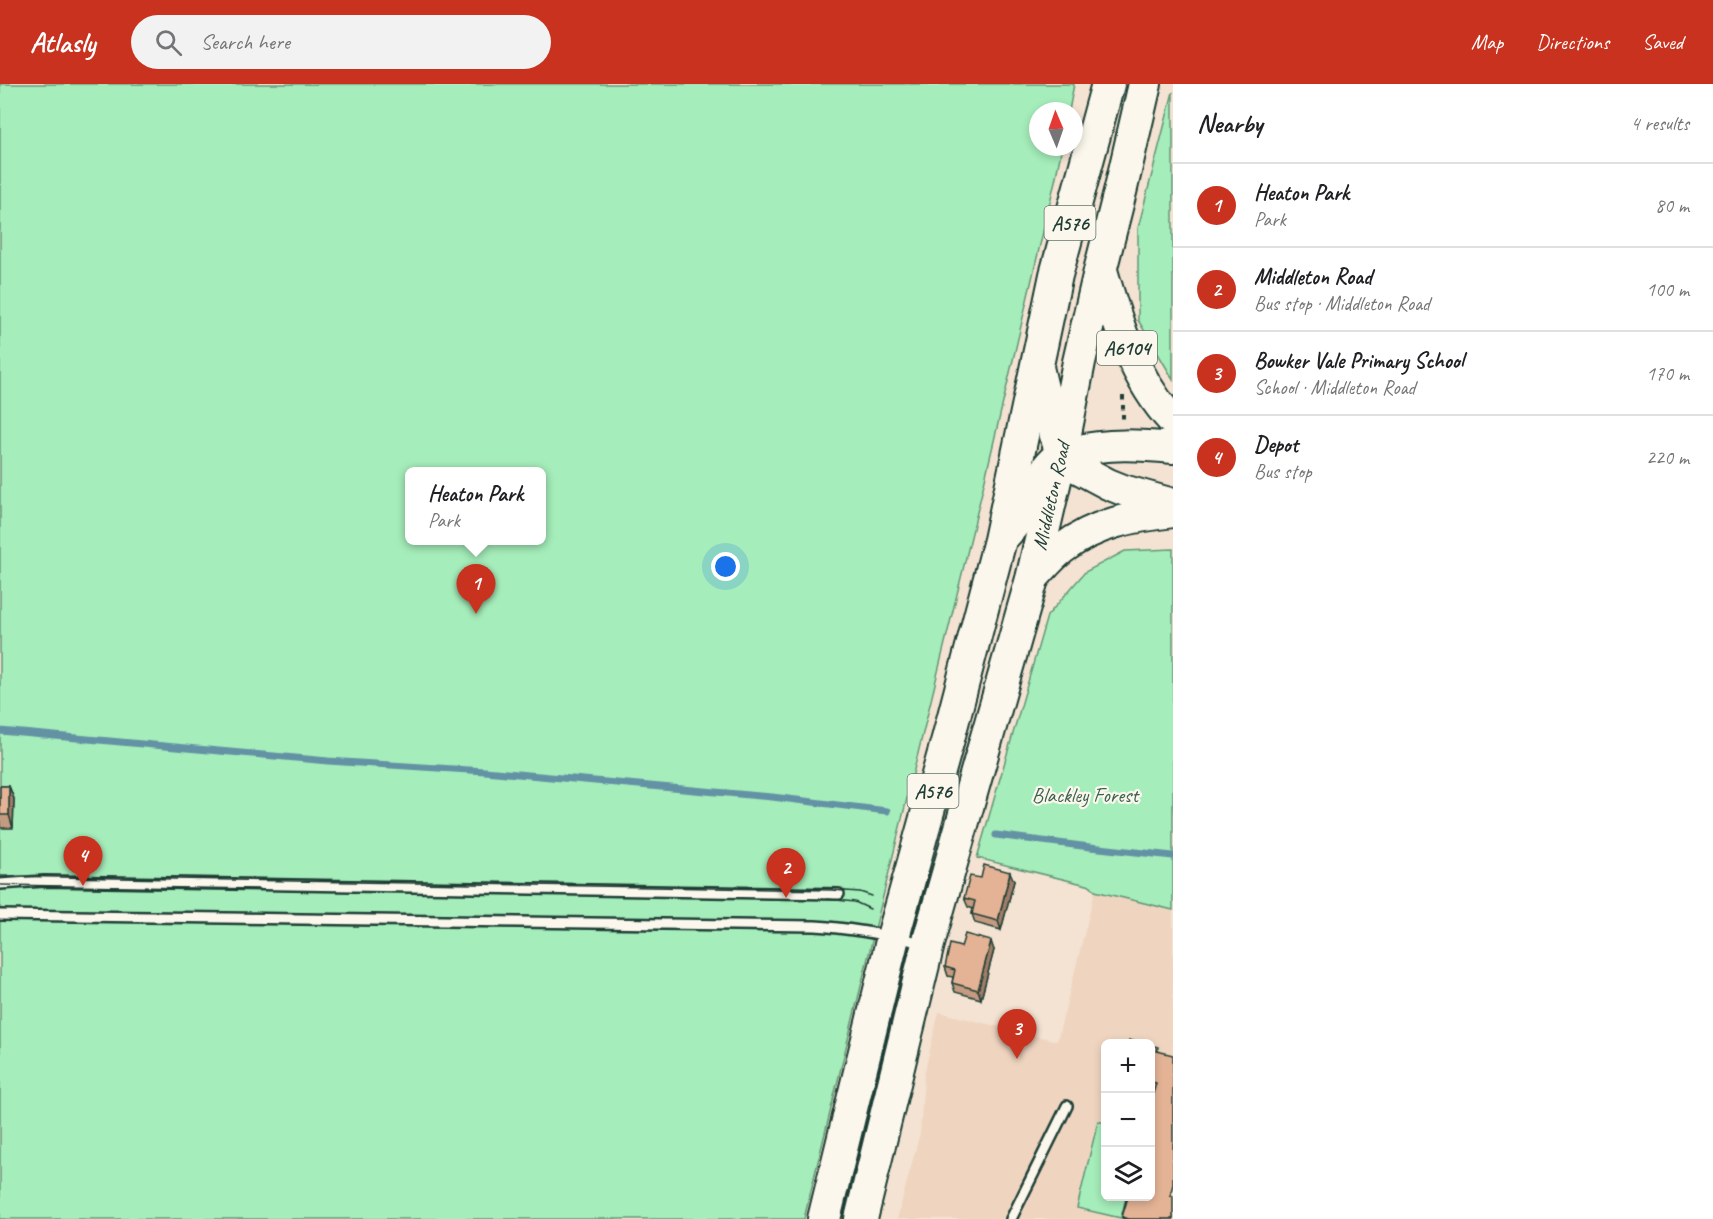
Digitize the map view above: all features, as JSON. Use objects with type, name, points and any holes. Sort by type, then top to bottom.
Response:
[{"type":"highway","name":"Middleton Road","points":[[824,1219],[893,937],[1000,540],[1056,275],[1108,84]]},
{"type":"highway","name":"Middleton Road","points":[[861,1219],[928,944],[1032,579],[1061,454],[1079,362],[1145,84]]},
{"type":"main road","name":"A6104","points":[[1101,267],[1134,365],[1173,421]]},
{"type":"main road","points":[[1037,363],[1061,454],[1078,468],[1108,484],[1173,504]]},
{"type":"main road","points":[[1000,540],[1010,532],[1020,518],[1047,468],[1061,454],[1088,448],[1124,445],[1173,448]]},
{"type":"main road","points":[[1032,579],[1060,550],[1090,531],[1119,520],[1173,512]]},
{"type":"lane","points":[[0,884],[44,881],[838,894]]},
{"type":"lane","points":[[0,915],[815,926],[841,927],[928,944]]},
{"type":"lane","points":[[1011,1219],[1067,1106]]},
{"type":"path","points":[[1122,388],[1123,432]]},
{"type":"shaded area","points":[[1095,891],[1173,910],[1173,1219],[897,1219],[920,1133],[924,1074],[939,1012],[1057,1041]]},
{"type":"green space","points":[[0,84],[1074,84],[1071,102],[1029,102],[1029,156],[1060,156],[982,492],[804,1219],[0,1219]]},
{"type":"green space","points":[[1173,92],[1173,379],[1138,320],[1138,228]]},
{"type":"green space","name":"Blackley Forest","points":[[1173,549],[1173,910],[1095,891],[1091,886],[977,858],[1047,616],[1085,572],[1125,551]]},
{"type":"green space","points":[[1098,1121],[1101,1122],[1101,1201],[1125,1201],[1121,1218],[1077,1208]]},
{"type":"building","points":[[0,786],[9,786],[9,815],[0,815]]},
{"type":"building","points":[[984,865],[1010,872],[998,921],[972,914],[975,901],[964,898],[970,876],[981,878]]},
{"type":"building","points":[[965,934],[991,941],[978,990],[952,983],[955,970],[945,967],[950,944],[961,947]]},
{"type":"building","points":[[1155,1046],[1158,1047],[1157,1051],[1173,1055],[1173,1184],[1170,1196],[1173,1196],[1173,1219],[1129,1219],[1122,1217],[1127,1201],[1155,1201]]},
{"type":"waterway","points":[[0,731],[328,761],[485,771],[772,797],[887,811]]},
{"type":"waterway","points":[[996,835],[1173,856]]},
{"type":"tram line","points":[[0,876],[831,890],[860,892],[872,896]]},
{"type":"tram line","points":[[0,885],[260,889]]},
{"type":"tram line","points":[[827,899],[855,902],[870,909]]},
{"type":"place","name":"Heaton Park","points":[[476,614]]},
{"type":"place","name":"Depot","points":[[83,886]]},
{"type":"place","name":"Middleton Road","points":[[786,898]]},
{"type":"place","name":"Bowker Vale Primary School","points":[[1017,1059]]}]
